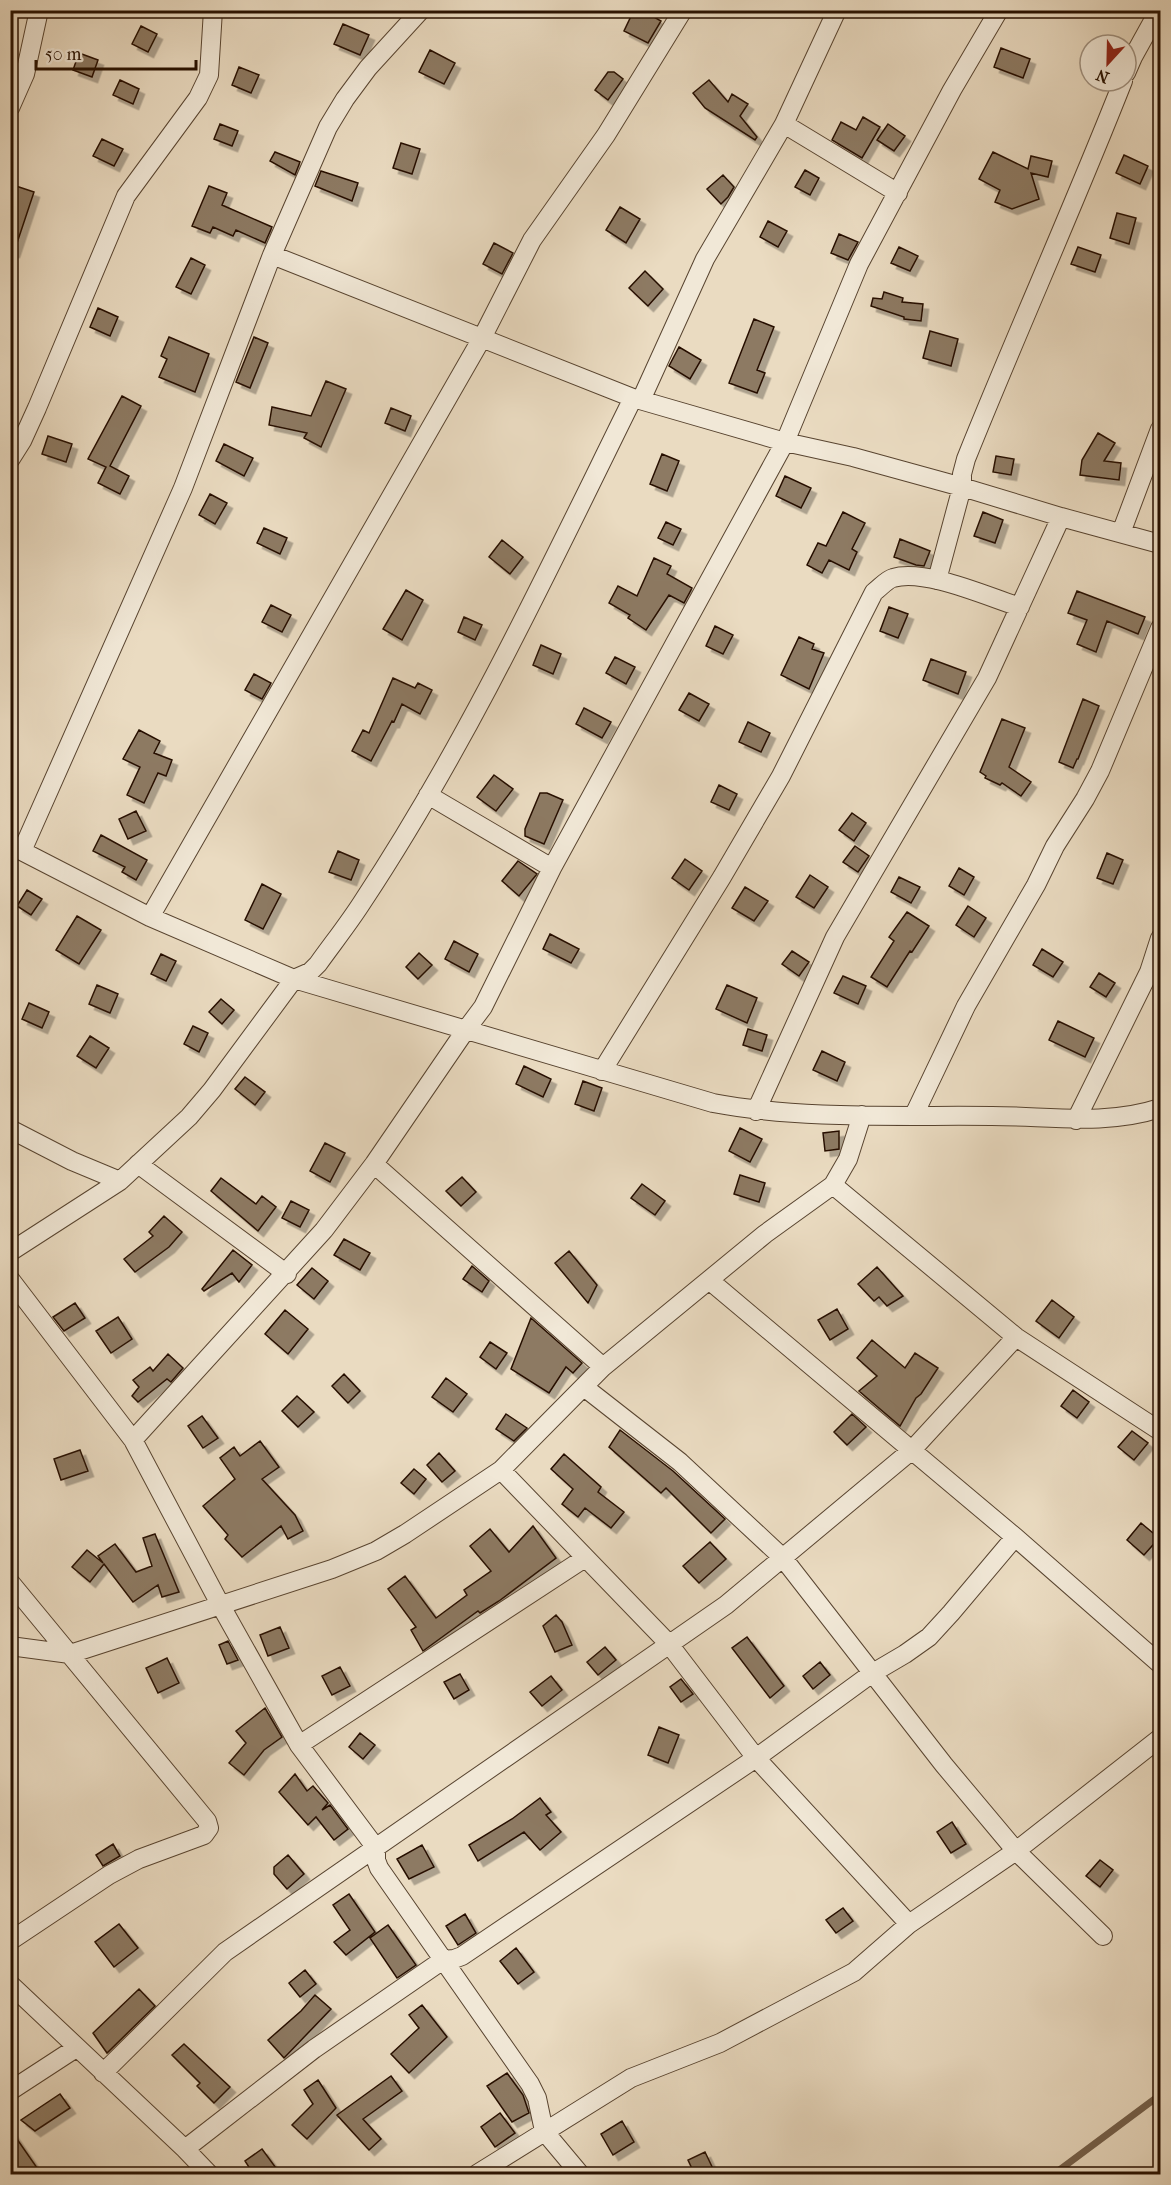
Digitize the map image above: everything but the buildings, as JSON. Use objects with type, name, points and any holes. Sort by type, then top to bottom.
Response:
[{"type":"street","points":[[10,108],[25,74],[39,10]]},
{"type":"street","points":[[10,460],[38,408],[126,196],[198,98],[209,75],[213,10]]},
{"type":"street","points":[[421,10],[368,68],[328,127],[272,255],[183,488],[16,848],[150,917],[294,979],[713,1103],[756,1111],[1077,1120],[1118,1117],[1161,1108]]},
{"type":"street","points":[[150,917],[482,338],[532,240],[606,135],[683,10]]},
{"type":"street","points":[[10,1252],[120,1181],[189,1116],[212,1090],[294,979],[310,972],[318,964],[363,902],[428,795],[508,651],[637,399],[705,259],[784,124],[837,10]]},
{"type":"street","points":[[133,1440],[287,1274],[324,1230],[374,1164],[483,1007],[552,868],[785,442],[859,264],[952,90],[999,10]]},
{"type":"street","points":[[1138,48],[1159,10]]},
{"type":"street","points":[[937,580],[962,487],[962,474],[966,459],[1011,346],[1078,196],[1118,93]]},
{"type":"street","points":[[784,124],[898,193]]},
{"type":"street","points":[[272,255],[637,399],[785,442],[854,457],[1161,544]]},
{"type":"street","points":[[1121,533],[1161,429]]},
{"type":"street","points":[[756,1111],[835,937],[987,678],[1062,517]]},
{"type":"street","points":[[602,1071],[722,877],[781,776],[874,592],[891,579],[908,575],[937,580],[1020,607]]},
{"type":"street","points":[[914,1115],[966,1006],[1055,846],[1100,771],[1161,628]]},
{"type":"street","points":[[428,795],[552,868]]},
{"type":"street","points":[[1077,1120],[1149,972],[1161,938]]},
{"type":"street","points":[[10,1646],[70,1654],[332,1569],[376,1551],[501,1470],[603,1367],[765,1234],[833,1185],[848,1159],[862,1115]]},
{"type":"street","points":[[10,1129],[72,1161],[120,1181]]},
{"type":"street","points":[[138,1164],[287,1274]]},
{"type":"street","points":[[374,1164],[603,1367]]},
{"type":"street","points":[[833,1185],[1017,1337],[1161,1431]]},
{"type":"street","points":[[10,1279],[133,1440],[221,1606],[299,1745],[376,1848],[379,1868],[530,2084],[537,2098],[544,2131],[580,2175]]},
{"type":"street","points":[[709,1280],[1015,1537],[1161,1664]]},
{"type":"street","points":[[103,2073],[225,1952],[726,1605],[912,1450],[1017,1337]]},
{"type":"street","points":[[584,1387],[680,1462],[783,1558],[944,1765],[1017,1851],[1103,1936]]},
{"type":"street","points":[[501,1470],[669,1644],[756,1758],[909,1924]]},
{"type":"street","points":[[185,2149],[314,2049],[443,1960],[462,1956],[756,1758],[872,1674],[905,1654],[929,1636],[951,1613],[1015,1537]]},
{"type":"street","points":[[299,1745],[585,1558]]},
{"type":"street","points":[[10,1582],[207,1821],[209,1828],[204,1835],[139,1859],[109,1875],[10,1941]]},
{"type":"street","points":[[477,2175],[631,2078],[720,2043],[854,1972],[909,1924],[1017,1851],[1161,1738]]},
{"type":"street","points":[[10,1984],[210,2175]]},
{"type":"street","points":[[10,2091],[76,2048]]},
{"type":"waterway","points":[[1054,2174],[1160,2095]]}]
